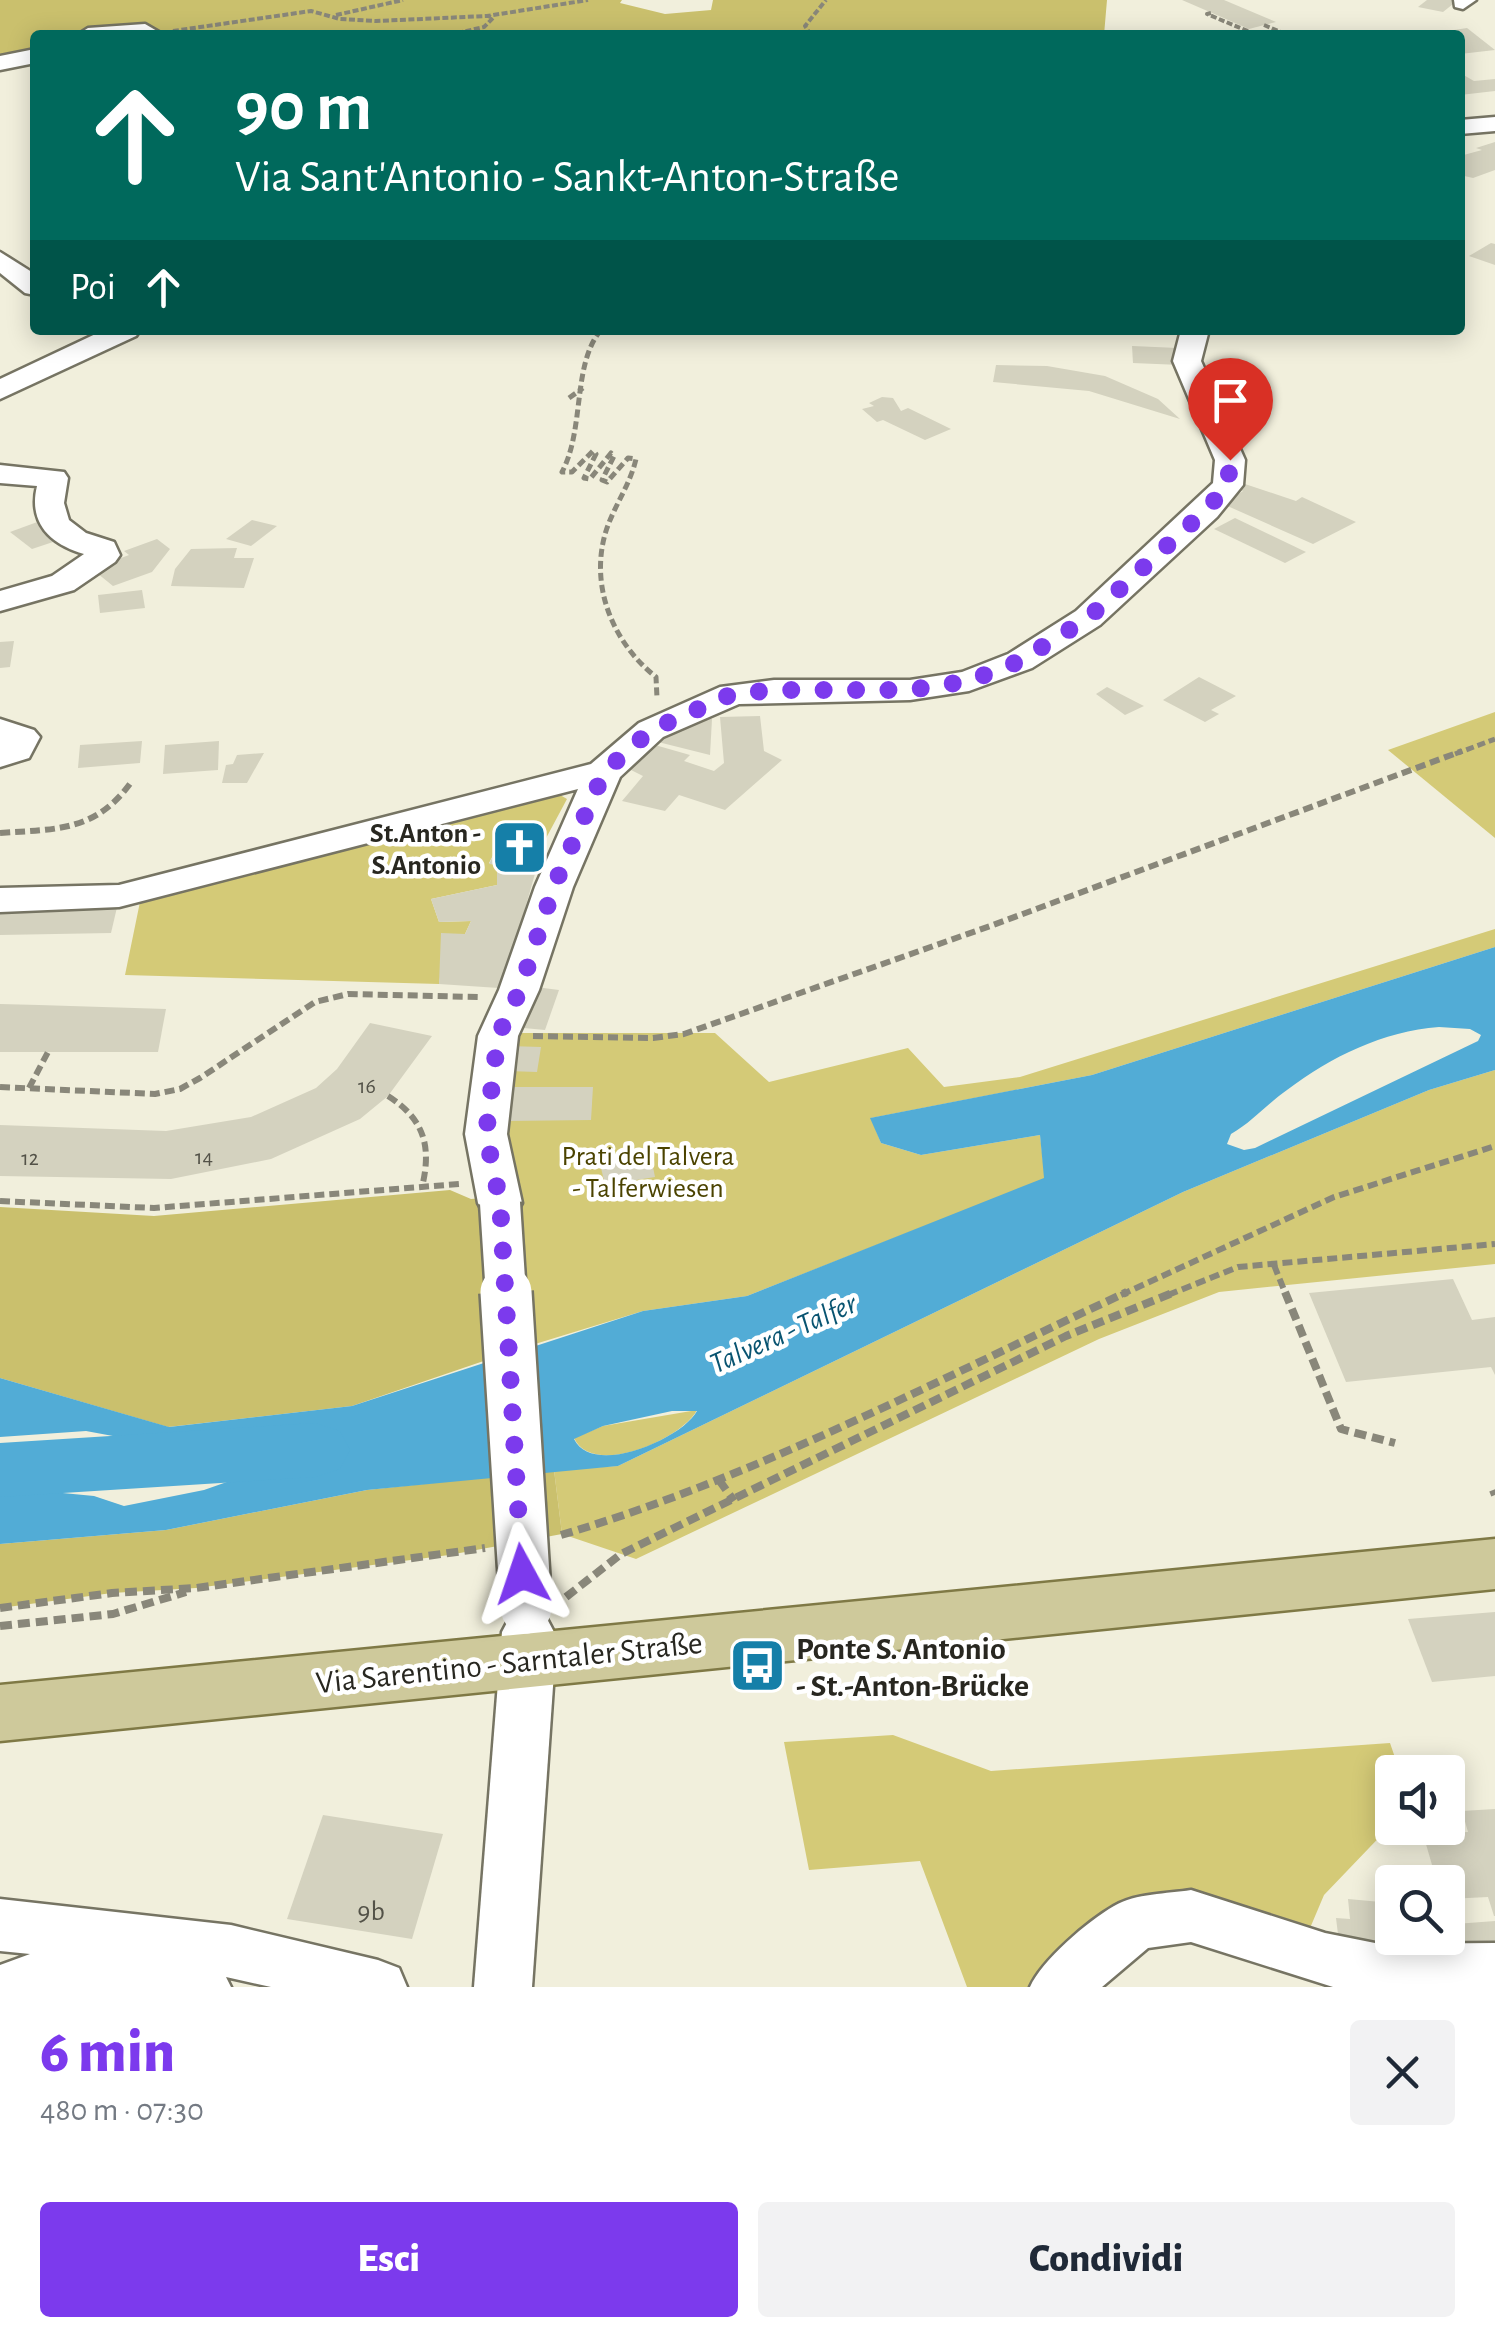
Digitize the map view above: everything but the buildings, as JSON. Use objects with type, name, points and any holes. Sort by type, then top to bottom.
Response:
[{"type":"main road","name":"Via Sarentino - Sarntaler Straße","points":[[0,1713],[528,1633],[1495,1564]]},
{"type":"street","points":[[0,40],[30,38]]},
{"type":"street","points":[[0,62],[30,57]]},
{"type":"street","points":[[1465,127],[1495,124]]},
{"type":"street","points":[[0,260],[28,293]]},
{"type":"street","points":[[0,390],[116,335]]},
{"type":"street","points":[[503,1987],[528,1633],[498,1192],[486,1134],[506,1019],[554,886],[615,760],[651,730],[732,694],[774,690],[910,690],[969,681],[1020,661],[1088,618],[1228,485],[1230,460],[1188,361],[1194,335]]},
{"type":"street","points":[[0,474],[53,478],[50,513],[69,538],[103,548],[104,555],[63,583],[0,601]]},
{"type":"street","points":[[0,730],[22,737],[16,750],[0,756]]},
{"type":"street","points":[[0,900],[114,897],[615,760]]},
{"type":"street","points":[[0,888],[75,885],[114,897]]},
{"type":"street","points":[[1059,1987],[1134,1924],[1191,1916],[1325,1960],[1380,1970],[1495,1969]]},
{"type":"street","points":[[0,1924],[231,1951],[378,1987]]},
{"type":"street","points":[[12,1987],[28,1981],[151,1972],[202,1987]]},
{"type":"path","points":[[330,16],[403,0]]},
{"type":"path","points":[[190,30],[311,11],[376,22],[487,16],[588,0]]},
{"type":"path","points":[[807,30],[804,26],[826,0]]},
{"type":"path","points":[[1212,13],[1206,14],[1246,30]]},
{"type":"path","points":[[471,30],[484,27],[493,18],[487,16]]},
{"type":"path","points":[[1264,26],[1270,30]]},
{"type":"path","points":[[597,335],[588,346],[577,447],[562,472],[572,472],[593,451],[596,454],[585,476],[590,479],[611,453],[614,456],[602,482],[606,482],[628,458],[636,459],[632,484],[606,530],[599,566],[616,635],[636,663],[656,677],[659,687],[655,708],[618,740],[615,760]]},
{"type":"path","points":[[569,398],[584,388]]},
{"type":"path","points":[[0,1087],[155,1094],[180,1089],[244,1050],[286,1018],[315,1002],[348,994],[439,994],[506,1019],[653,1038],[684,1034],[994,926],[1495,740]]},
{"type":"path","points":[[0,833],[83,825],[104,816],[132,781]]},
{"type":"path","points":[[29,1088],[48,1052]]},
{"type":"path","points":[[388,1096],[410,1109],[426,1138],[429,1160],[422,1187]]},
{"type":"path","points":[[546,1537],[625,1516],[719,1480],[1334,1197],[1495,1146]]},
{"type":"path","points":[[0,1200],[154,1208],[422,1187],[498,1192]]},
{"type":"path","points":[[609,1562],[1066,1336],[1238,1268],[1495,1244]]},
{"type":"path","points":[[1274,1265],[1342,1429],[1395,1444]]},
{"type":"path","points":[[719,1480],[734,1501]]},
{"type":"path","points":[[0,1608],[112,1593],[196,1588],[497,1546]]},
{"type":"path","points":[[0,1626],[112,1614],[196,1588]]},
{"type":"green space","points":[[1495,712],[1495,838],[1388,750]]},
{"type":"green space","points":[[555,792],[567,799],[544,842],[502,838],[489,863],[497,865],[497,885],[431,899],[439,922],[471,921],[465,934],[443,958],[439,984],[125,975],[141,897]]},
{"type":"green space","name":"Prati del Talvera - Talferwiesen","points":[[1495,929],[1495,947],[1092,1075],[871,1118],[881,1143],[921,1155],[1040,1135],[1045,1179],[747,1296],[643,1311],[522,1348],[502,1125],[512,1033],[715,1033],[769,1082],[908,1048],[944,1087],[1020,1077]]},
{"type":"green space","points":[[1495,1070],[1495,1264],[1219,1292],[1099,1339],[636,1559],[562,1534],[554,1470],[618,1466],[1183,1192],[1429,1090]]},
{"type":"green space","points":[[697,1410],[675,1432],[618,1455],[584,1450],[574,1438],[603,1426]]},
{"type":"green space","points":[[893,1735],[991,1771],[1390,1743],[1394,1755],[1375,1755],[1375,1842],[1324,1895],[1302,1947],[1191,1916],[1054,1987],[967,1987],[920,1861],[809,1870],[784,1742]]},
{"type":"shaded area","points":[[0,0],[622,0],[620,3],[665,14],[711,10],[713,0],[1107,0],[1104,30],[30,30],[30,67],[19,57],[0,61]]},
{"type":"shaded area","points":[[450,1190],[471,1199],[510,1196],[522,1348],[352,1406],[168,1427],[0,1378],[0,1207],[154,1216]]},
{"type":"shaded area","points":[[554,1470],[562,1534],[449,1555],[196,1588],[112,1593],[0,1608],[0,1544],[166,1530],[367,1490]]},
{"type":"water","points":[[1495,947],[1495,1070],[1429,1090],[1183,1192],[618,1466],[367,1490],[166,1530],[0,1544],[0,1487],[94,1496],[124,1506],[204,1490],[258,1471],[268,1462],[263,1456],[199,1452],[86,1431],[0,1437],[0,1378],[169,1427],[352,1406],[643,1311],[747,1296],[1044,1178],[1040,1135],[921,1155],[881,1143],[870,1118],[1092,1075]],"holes":[[[1439,1027],[1470,1029],[1481,1035],[1478,1041],[1255,1148],[1244,1150],[1227,1144],[1231,1134],[1280,1095],[1340,1057],[1378,1040]],[[672,1411],[697,1411],[675,1432],[637,1450],[599,1455],[584,1450],[574,1439],[603,1426]]]},
{"type":"waterway","name":"Talvera - Talfer","points":[[0,1470],[315,1450]]},
{"type":"place","name":"St.Anton - S.Antonio","points":[[520,848]]},
{"type":"place","name":"Ponte S. Antonio - St.-Anton-Brücke","points":[[757,1666]]},
{"type":"route","points":[[522,1574],[500,1202],[486,1134],[498,1036],[520,990],[554,886],[604,772],[651,730],[732,694],[774,690],[910,690],[969,681],[1020,661],[1088,618],[1206,510],[1228,485],[1230,460]]}]
